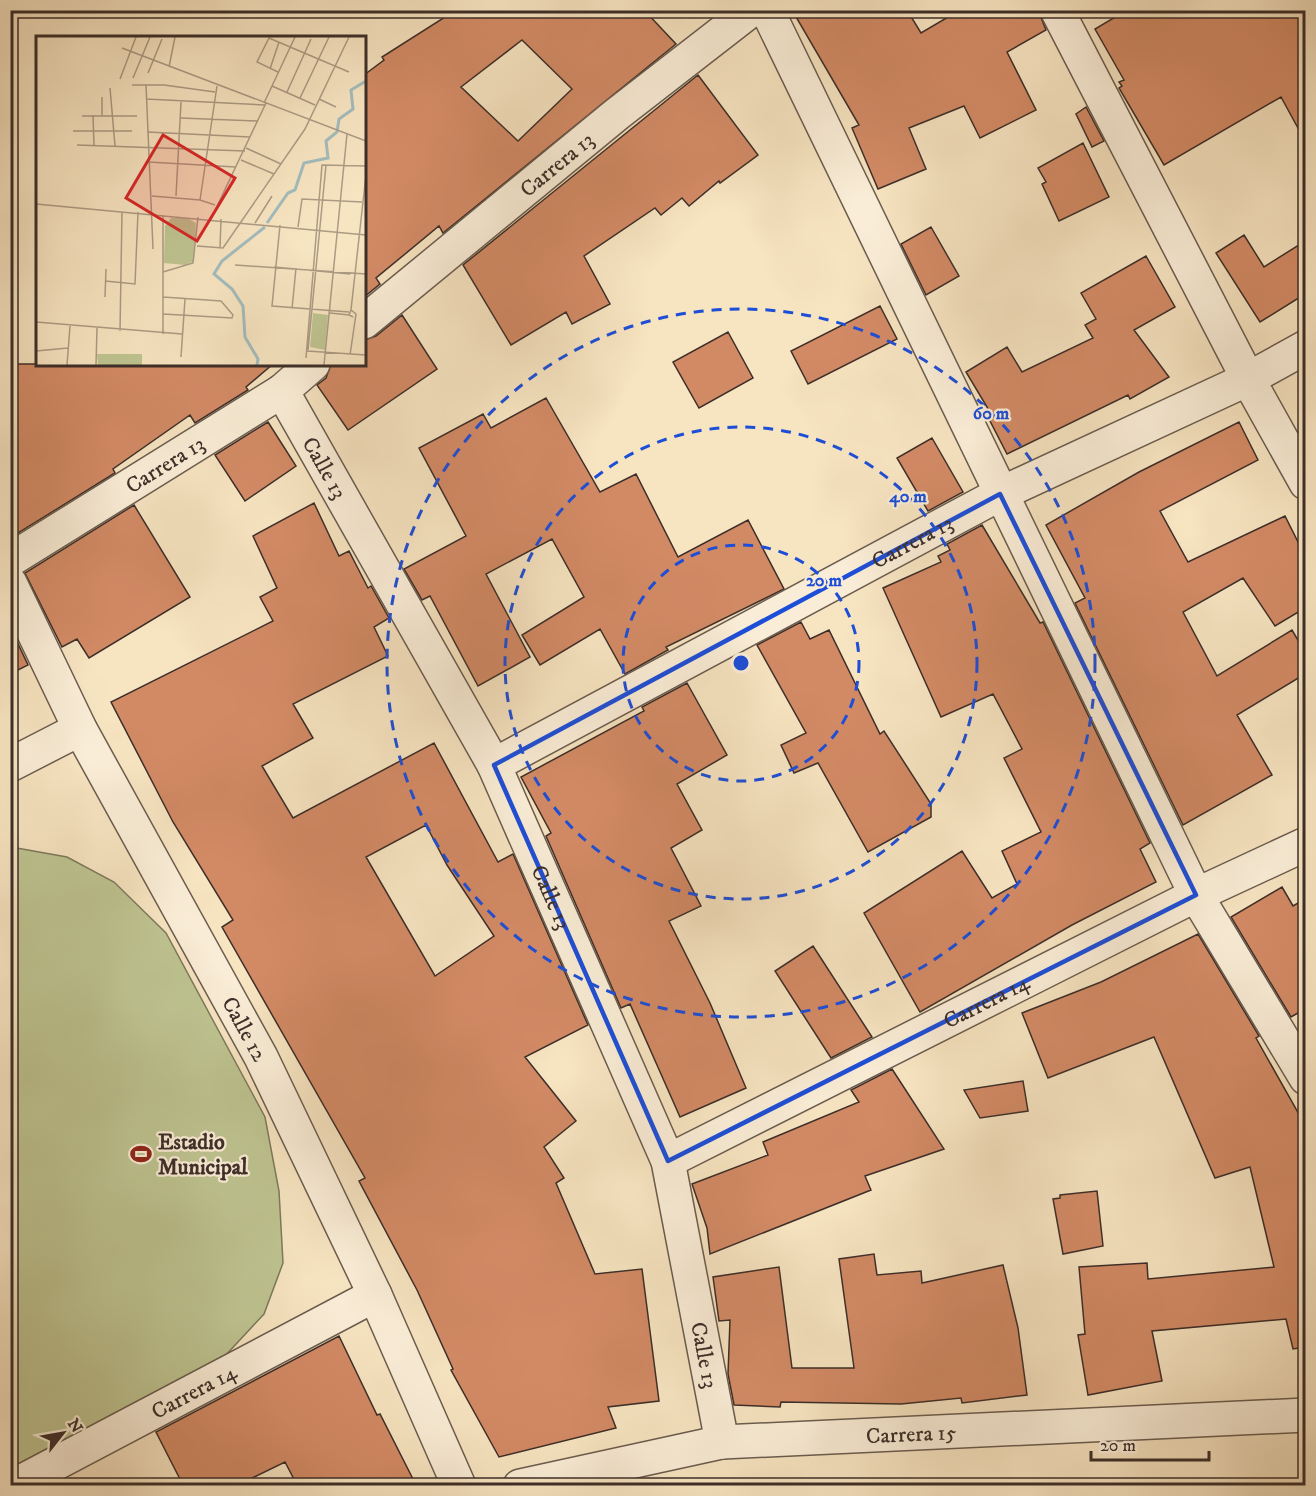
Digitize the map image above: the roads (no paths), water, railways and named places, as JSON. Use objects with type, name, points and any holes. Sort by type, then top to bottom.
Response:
[{"type":"street","name":"Carrera 13","points":[[366,320],[617,114],[751,10]]},
{"type":"street","points":[[767,10],[1196,894],[1305,1078]]},
{"type":"street","points":[[1057,10],[1248,379],[1305,483]]},
{"type":"street","name":"Carrera 13","points":[[494,765],[1000,494],[1248,379],[1305,347]]},
{"type":"street","name":"Carrera 13","points":[[10,560],[282,391],[312,366]]},
{"type":"street","name":"Calle 13","points":[[282,391],[494,765],[668,1161],[722,1442]]},
{"type":"street","name":"Calle 12","points":[[10,583],[80,729],[261,1057],[375,1295],[459,1485]]},
{"type":"street","points":[[10,765],[80,729]]},
{"type":"street","name":"Carrera 14","points":[[668,1161],[1196,894],[1305,844]]},
{"type":"street","name":"Carrera 14","points":[[13,1485],[375,1295]]},
{"type":"street","name":"Carrera 15","points":[[520,1485],[722,1442],[1305,1415]]},
{"type":"place","name":"Estadio Municipal","points":[[141,1154]]}]
